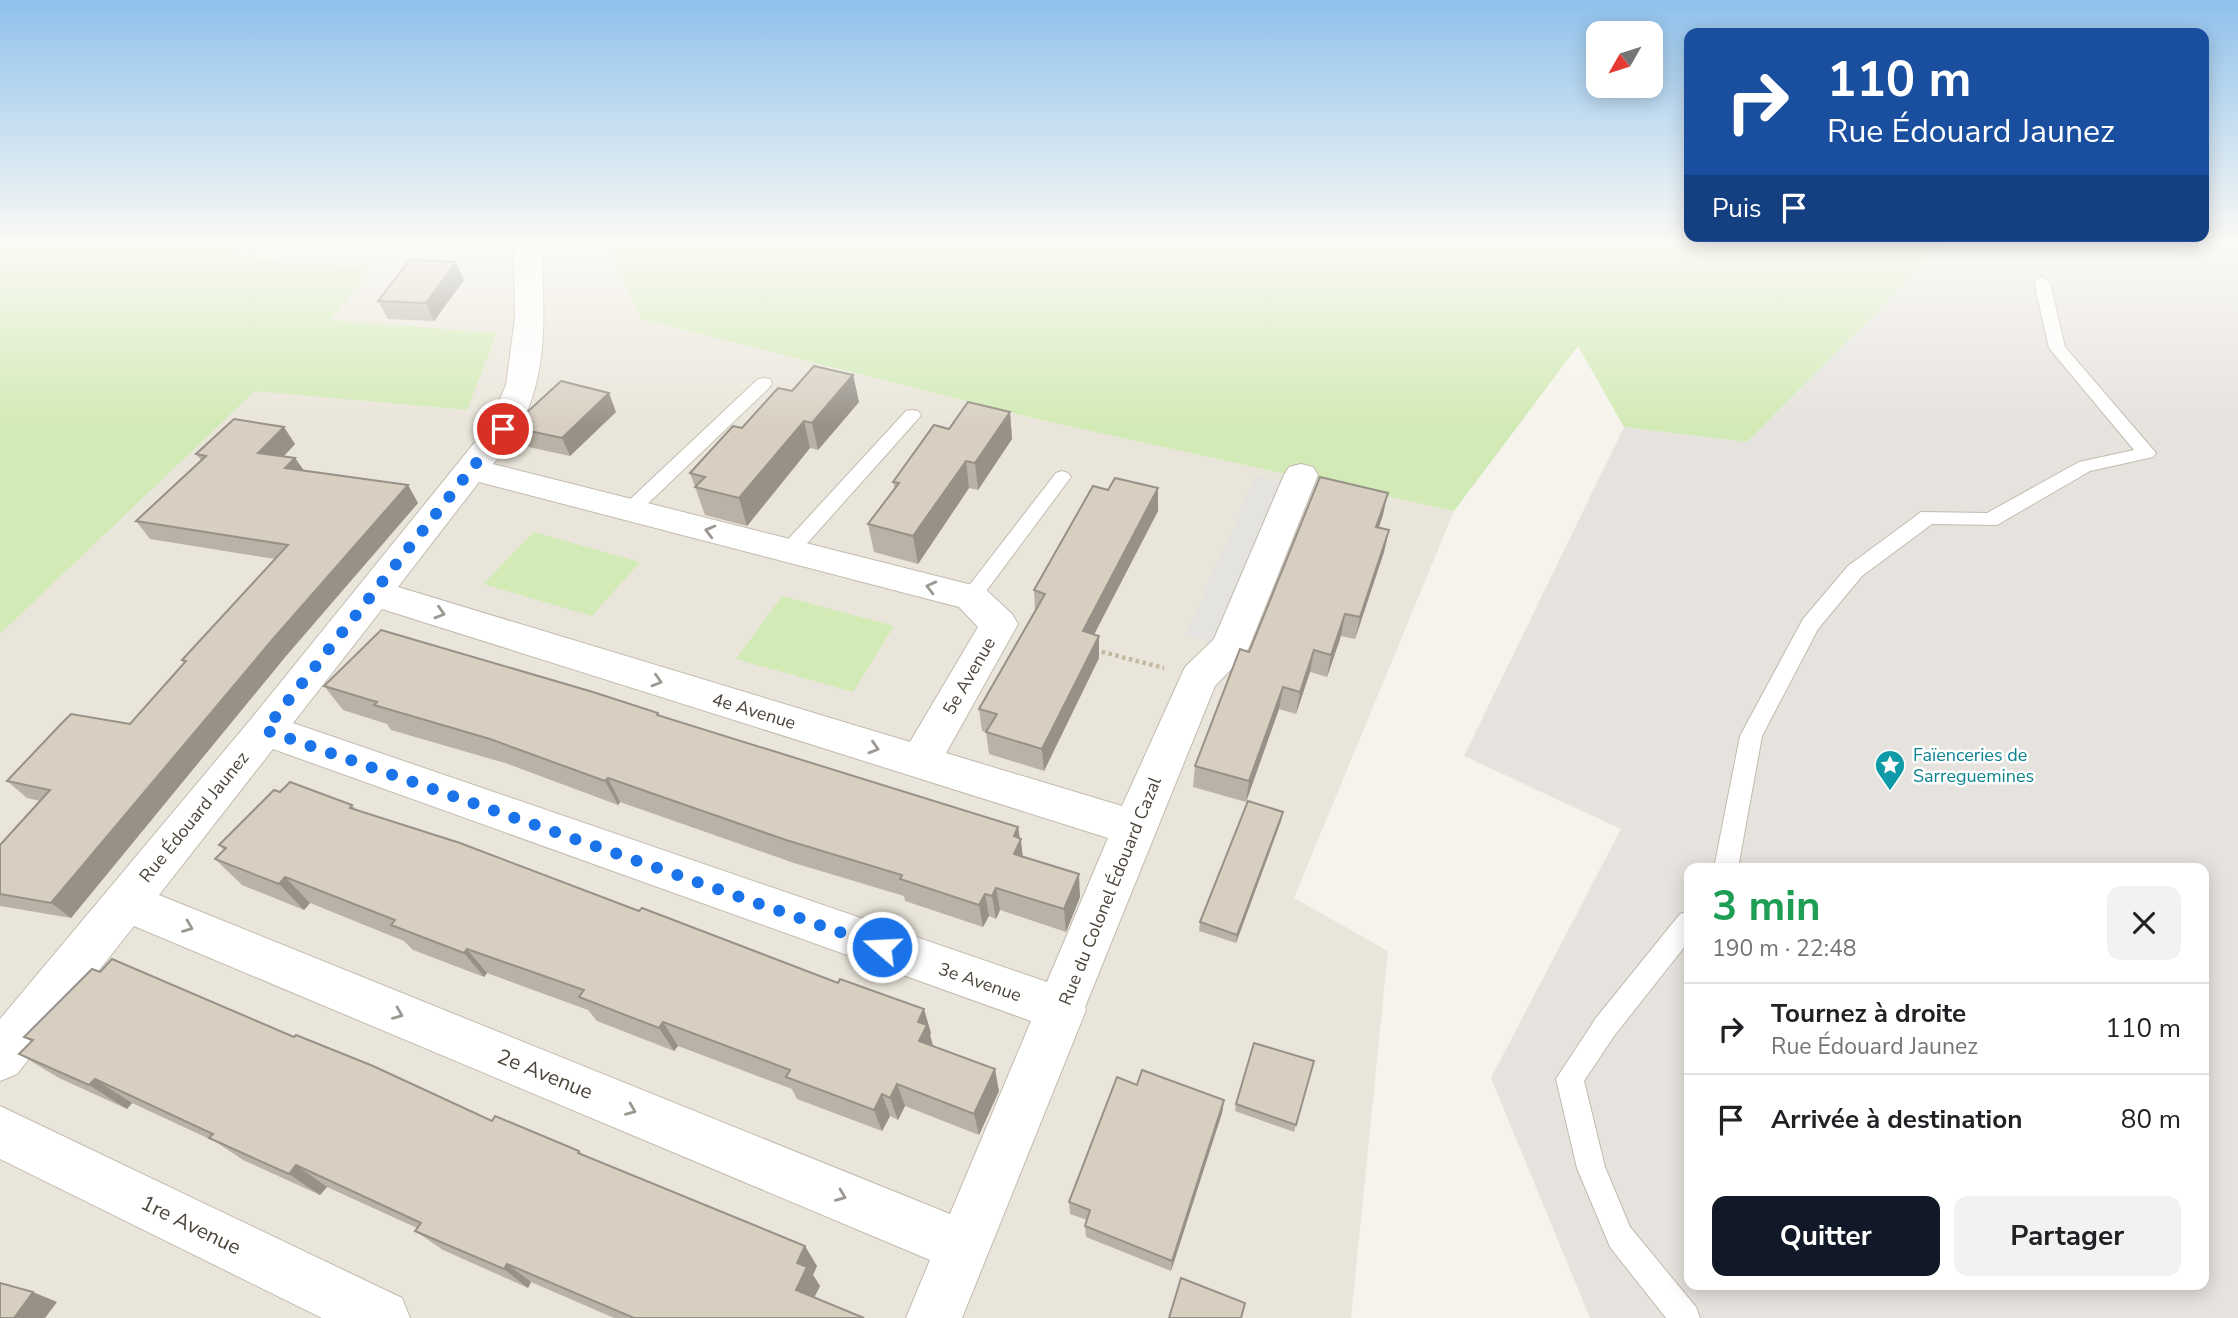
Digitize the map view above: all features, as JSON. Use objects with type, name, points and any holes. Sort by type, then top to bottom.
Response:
[{"type":"street","name":"Rue Édouard Jaunez","points":[[0,1057],[474,470],[503,429],[522,385],[529,305]]},
{"type":"street","points":[[474,470],[971,597]]},
{"type":"street","name":"Rue du Colonel Édouard Cazal","points":[[934,1318],[1062,1010],[1134,828],[1199,678],[1230,647],[1301,475]]},
{"type":"street","name":"4e Avenue","points":[[375,593],[1134,828]]},
{"type":"street","name":"5e Avenue","points":[[920,762],[999,624],[971,597]]},
{"type":"street","name":"3e Avenue","points":[[265,730],[1062,1010]]},
{"type":"street","name":"2e Avenue","points":[[124,901],[965,1247]]},
{"type":"street","name":"1re Avenue","points":[[0,1132],[382,1318]]},
{"type":"lane","points":[[1727,863],[1751,736],[1810,624],[1855,571],[1928,517],[1990,520],[2085,466],[2147,453],[2057,348],[2047,305]]},
{"type":"lane","points":[[630,510],[764,383]]},
{"type":"lane","points":[[788,552],[912,415]]},
{"type":"lane","points":[[971,597],[1062,477]]},
{"type":"lane","points":[[1684,928],[1605,1027],[1570,1079],[1591,1168],[1620,1237],[1685,1318]]},
{"type":"path","points":[[1092,649],[1199,678]]},
{"type":"shaded area","points":[[342,305],[634,305],[641,319],[1041,420],[1454,511],[1294,898],[1388,951],[1351,1318],[0,1318],[0,634],[255,390],[466,410],[497,334],[329,320]]},
{"type":"shaded area","name":"Faïenceries de Sarreguemines","points":[[1884,305],[2238,305],[2238,1318],[1590,1318],[1491,1078],[1621,829],[1464,756],[1624,427],[1747,442]]},
{"type":"shaded area","points":[[1256,476],[1296,486],[1230,647],[1185,635]]},
{"type":"green space","points":[[0,305],[343,305],[330,320],[497,333],[467,410],[255,391],[0,634]]},
{"type":"green space","points":[[634,305],[1884,305],[1747,442],[1624,427],[1578,346],[1454,511],[1041,420],[641,319]]},
{"type":"green space","points":[[534,532],[640,562],[592,616],[483,584]]},
{"type":"green space","points":[[782,596],[894,626],[853,692],[736,659]]},
{"type":"building","points":[[814,366],[853,375],[812,423],[804,421],[739,498],[695,487],[705,477],[690,473],[733,426],[742,428],[778,388],[792,391]]},
{"type":"building","points":[[561,381],[609,393],[562,438],[511,427]]},
{"type":"building","points":[[968,402],[1010,412],[975,463],[966,461],[913,536],[868,524],[899,483],[893,482],[934,425],[949,429]]},
{"type":"building","points":[[234,419],[284,427],[258,453],[295,458],[285,468],[408,485],[273,639],[51,903],[0,894],[0,845],[50,790],[7,781],[71,714],[130,724],[186,661],[182,660],[288,545],[136,521],[206,456],[196,454]]},
{"type":"building","points":[[1320,477],[1388,493],[1376,527],[1389,530],[1360,617],[1345,614],[1331,655],[1314,650],[1300,692],[1283,687],[1249,781],[1195,766],[1240,649],[1249,652]]},
{"type":"building","points":[[1115,478],[1158,488],[1083,631],[1099,636],[1042,749],[986,732],[997,714],[979,709],[1045,594],[1034,590],[1093,486],[1108,490]]},
{"type":"building","points":[[381,630],[593,692],[658,713],[657,715],[1018,827],[1014,836],[1021,839],[1014,854],[1079,874],[1064,909],[996,888],[992,896],[985,894],[979,905],[900,879],[902,875],[786,840],[608,778],[605,781],[490,739],[374,705],[377,702],[324,686]]},
{"type":"building","points":[[290,782],[352,805],[350,808],[460,843],[639,911],[642,908],[838,983],[840,979],[924,1009],[918,1022],[927,1025],[919,1041],[995,1069],[974,1114],[897,1084],[890,1098],[882,1094],[874,1110],[786,1077],[790,1070],[663,1022],[659,1028],[579,997],[584,990],[467,949],[464,953],[391,925],[395,920],[285,877],[279,884],[215,859],[226,848],[219,845],[274,790],[280,792]]},
{"type":"building","points":[[1248,801],[1283,812],[1237,935],[1200,922]]},
{"type":"building","points":[[112,959],[294,1037],[296,1035],[373,1066],[492,1121],[495,1116],[805,1246],[797,1263],[807,1267],[796,1290],[864,1318],[634,1318],[507,1264],[504,1269],[415,1231],[421,1223],[296,1165],[289,1174],[209,1138],[213,1134],[95,1079],[89,1085],[19,1054],[33,1040],[24,1037],[92,969],[100,972]]},
{"type":"building","points":[[1254,1043],[1314,1061],[1296,1125],[1236,1104]]},
{"type":"building","points":[[1142,1070],[1224,1100],[1172,1261],[1085,1226],[1090,1210],[1069,1202],[1117,1077],[1137,1085]]},
{"type":"building","points":[[1181,1278],[1245,1303],[1241,1318],[1169,1318]]},
{"type":"building","points":[[0,1283],[33,1292],[14,1318],[0,1318]]},
{"type":"place","name":"Faïenceries de Sarreguemines","points":[[1890,792]]},
{"type":"route","points":[[503,429],[474,470],[265,730],[882,947]]}]
